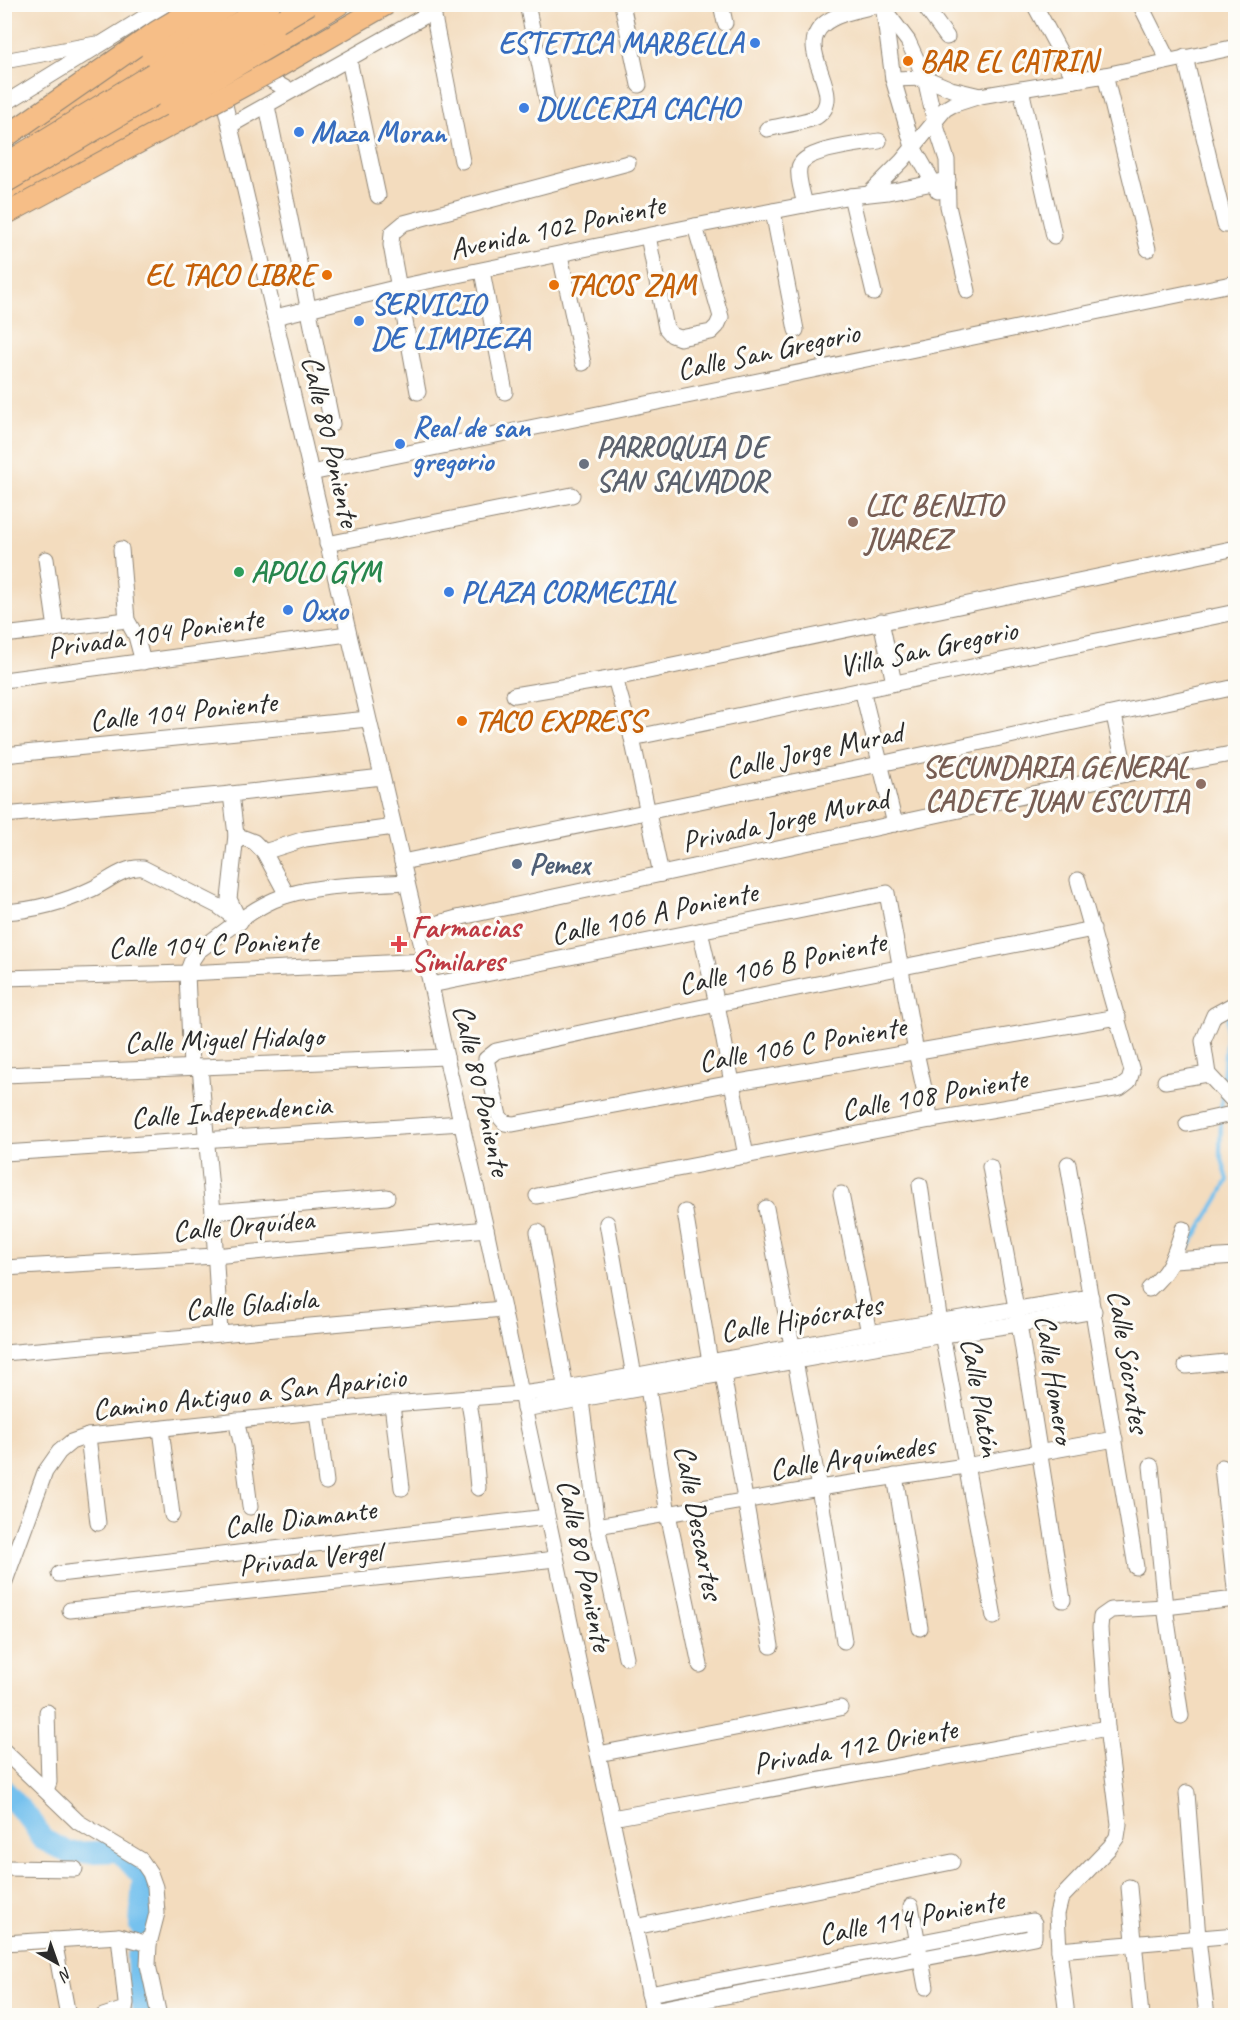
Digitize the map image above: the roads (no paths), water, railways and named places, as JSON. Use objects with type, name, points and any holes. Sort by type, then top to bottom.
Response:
[{"type":"highway","points":[[4,138],[156,32],[203,4]]},
{"type":"highway","points":[[4,146],[229,4]]},
{"type":"highway","points":[[4,165],[270,4]]},
{"type":"highway","points":[[4,183],[309,4]]},
{"type":"highway","points":[[4,201],[340,4]]},
{"type":"highway","points":[[4,215],[263,76],[387,4]]},
{"type":"street","points":[[4,104],[166,4]]},
{"type":"street","name":"Calle 80 Poniente","points":[[198,4],[231,125],[431,985],[486,1229],[653,2013]]},
{"type":"street","points":[[223,4],[233,37],[246,57],[262,75],[290,91]]},
{"type":"street","points":[[527,4],[549,110]]},
{"type":"street","points":[[622,4],[639,85]]},
{"type":"street","points":[[721,4],[725,23]]},
{"type":"street","points":[[923,4],[947,37]]},
{"type":"street","points":[[1034,4],[1075,80]]},
{"type":"street","points":[[1140,4],[1168,60]]},
{"type":"street","points":[[881,6],[908,41],[925,78],[934,123],[947,160],[941,182]]},
{"type":"street","points":[[881,6],[893,79],[913,147],[941,182],[968,291]]},
{"type":"street","points":[[767,129],[816,117],[825,108],[826,87],[813,42],[816,32],[833,18],[881,6]]},
{"type":"street","points":[[231,125],[440,8],[462,161]]},
{"type":"street","points":[[4,61],[105,42]]},
{"type":"street","points":[[870,193],[945,109],[952,105],[980,96],[1105,75],[1236,47]]},
{"type":"street","points":[[1185,57],[1225,225]]},
{"type":"street","points":[[349,60],[378,196]]},
{"type":"street","points":[[1105,75],[1148,249]]},
{"type":"street","points":[[893,79],[925,78],[951,90],[980,96]]},
{"type":"street","points":[[1021,89],[1054,236]]},
{"type":"street","points":[[267,106],[310,307],[332,424]]},
{"type":"street","points":[[805,205],[799,169],[802,160],[812,153],[879,141]]},
{"type":"street","points":[[418,392],[392,245],[392,233],[404,223],[628,163]]},
{"type":"street","name":"Avenida 102 Poniente","points":[[275,316],[399,287],[695,226],[851,196],[941,182]]},
{"type":"street","points":[[851,196],[874,293]]},
{"type":"street","points":[[773,211],[796,330]]},
{"type":"street","points":[[648,236],[666,328],[672,335],[681,338],[711,332],[721,317],[695,226]]},
{"type":"street","points":[[560,255],[583,363]]},
{"type":"street","points":[[482,271],[505,392]]},
{"type":"street","name":"Calle San Gregorio","points":[[311,473],[1236,283]]},
{"type":"street","points":[[327,544],[572,495]]},
{"type":"street","points":[[514,695],[615,678],[1236,548]]},
{"type":"street","points":[[121,549],[127,620],[136,636],[142,662]]},
{"type":"street","points":[[46,559],[56,628]]},
{"type":"street","name":"Villa San Gregorio","points":[[632,738],[1236,612]]},
{"type":"street","points":[[4,635],[127,620]]},
{"type":"street","points":[[881,621],[894,683]]},
{"type":"street","name":"Privada 104 Poniente","points":[[4,680],[348,633]]},
{"type":"street","points":[[615,678],[632,738],[661,874]]},
{"type":"street","name":"Calle Jorge Murad","points":[[402,862],[1114,715],[1236,687]]},
{"type":"street","points":[[862,689],[895,824]]},
{"type":"street","points":[[1114,715],[1126,774]]},
{"type":"street","name":"Calle 104 Poniente","points":[[4,755],[368,719]]},
{"type":"street","name":"Privada Jorge Murad","points":[[418,929],[457,918],[661,874],[1126,774],[1236,753]]},
{"type":"street","points":[[4,815],[231,794],[382,777]]},
{"type":"street","points":[[231,794],[236,835],[229,899],[240,922]]},
{"type":"street","points":[[264,852],[305,839],[394,827]]},
{"type":"street","points":[[236,835],[254,842],[264,852],[287,895]]},
{"type":"street","points":[[4,912],[22,911],[91,890],[133,867],[143,868],[218,906],[240,922]]},
{"type":"street","points":[[1078,880],[1118,1017]]},
{"type":"street","points":[[220,1334],[213,1212],[206,1139],[195,1067],[188,973],[192,960],[198,951],[262,906],[287,895],[311,890],[406,882]]},
{"type":"street","name":"Calle 106 A Poniente","points":[[431,985],[887,893],[900,967]]},
{"type":"street","name":"Calle 106 B Poniente","points":[[499,1116],[486,1059],[496,1051],[717,1004],[1093,929]]},
{"type":"street","points":[[700,931],[717,1004],[746,1156]]},
{"type":"street","name":"Calle 104 C Poniente","points":[[4,978],[188,973],[424,962]]},
{"type":"street","points":[[900,967],[931,1120]]},
{"type":"street","points":[[1236,1003],[1214,1015],[1203,1041],[1208,1074],[1236,1104]]},
{"type":"street","name":"Calle 106 C Poniente","points":[[499,1116],[505,1124],[513,1124],[732,1083],[1118,1017]]},
{"type":"street","name":"Calle 108 Poniente","points":[[537,1196],[931,1120],[1120,1088],[1129,1081],[1132,1071],[1118,1017]]},
{"type":"street","name":"Calle Miguel Hidalgo","points":[[4,1075],[446,1057]]},
{"type":"street","points":[[1166,1081],[1208,1074]]},
{"type":"street","points":[[1187,1124],[1236,1113]]},
{"type":"street","name":"Calle Independencia","points":[[4,1154],[462,1123]]},
{"type":"street","name":"Calle Sócrates","points":[[1068,1164],[1136,1567]]},
{"type":"street","name":"Calle Homero","points":[[990,1167],[1019,1324],[1063,1600]]},
{"type":"street","name":"Calle Platón","points":[[920,1185],[941,1329],[994,1617]]},
{"type":"street","points":[[841,1194],[869,1333]]},
{"type":"street","points":[[213,1212],[387,1197]]},
{"type":"street","points":[[766,1208],[819,1488],[844,1641]]},
{"type":"street","points":[[685,1212],[710,1362]]},
{"type":"street","points":[[608,1223],[633,1376]]},
{"type":"street","name":"Calle Orquídea","points":[[4,1268],[215,1256],[486,1229]]},
{"type":"street","points":[[1149,1289],[1163,1277],[1173,1260],[1183,1229]]},
{"type":"street","points":[[538,1232],[597,1526],[626,1657]]},
{"type":"street","points":[[1173,1260],[1236,1256]]},
{"type":"street","name":"Calle Hipócrates","points":[[523,1401],[648,1388],[694,1372],[710,1362],[794,1354],[941,1329],[1016,1308],[1092,1304]]},
{"type":"street","name":"Calle Hipócrates","points":[[572,1397],[633,1376],[694,1372],[723,1374],[869,1333],[1019,1324],[1092,1304]]},
{"type":"street","name":"Calle Gladiola","points":[[4,1353],[503,1309]]},
{"type":"street","points":[[1186,1366],[1236,1361]]},
{"type":"street","points":[[723,1374],[771,1646]]},
{"type":"street","name":"Calle Descartes","points":[[648,1388],[668,1514],[700,1665]]},
{"type":"street","points":[[468,1397],[478,1488]]},
{"type":"street","name":"Camino Antiguo a San Aparicio","points":[[4,1584],[45,1472],[59,1452],[71,1442],[88,1436],[468,1397],[523,1401]]},
{"type":"street","points":[[392,1404],[402,1488]]},
{"type":"street","points":[[317,1412],[326,1482]]},
{"type":"street","points":[[236,1420],[250,1507]]},
{"type":"street","points":[[161,1429],[172,1515]]},
{"type":"street","points":[[88,1436],[98,1523]]},
{"type":"street","name":"Calle Arquímedes","points":[[597,1526],[965,1466],[1114,1438]]},
{"type":"street","points":[[1151,1466],[1165,1607],[1181,1716]]},
{"type":"street","points":[[1067,2016],[1057,1914],[1061,1898],[1110,1847],[1117,1837],[1119,1824],[1107,1728],[1101,1617],[1111,1610],[1165,1607],[1236,1598],[1222,1467]]},
{"type":"street","points":[[895,1476],[920,1628]]},
{"type":"street","name":"Calle Diamante","points":[[59,1574],[547,1517]]},
{"type":"street","name":"Privada Vergel","points":[[70,1610],[556,1559]]},
{"type":"street","points":[[598,1754],[840,1708]]},
{"type":"street","points":[[46,1790],[49,1782],[47,1712]]},
{"type":"street","name":"Privada 112 Oriente","points":[[612,1818],[1107,1728]]},
{"type":"street","points":[[4,1751],[78,1822],[141,1860],[150,1873],[155,1887],[157,1913],[148,1944],[148,1965],[159,2016]]},
{"type":"street","points":[[1187,1793],[1198,1938],[1207,2016]]},
{"type":"street","points":[[635,1927],[952,1862]]},
{"type":"street","points":[[4,1868],[75,1869]]},
{"type":"street","points":[[1129,1887],[1141,2016]]},
{"type":"street","points":[[911,1906],[926,1988]]},
{"type":"street","name":"Calle 114 Poniente","points":[[650,1994],[1032,1921],[1034,1923],[1034,1937],[653,2013]]},
{"type":"street","points":[[1059,1950],[1236,1935]]},
{"type":"street","points":[[4,1943],[118,1936],[148,1944]]},
{"type":"street","points":[[103,2016],[124,2009],[126,2003],[118,1936]]},
{"type":"street","points":[[54,1940],[68,2016]]},
{"type":"street","points":[[850,1956],[855,1972]]},
{"type":"street","points":[[768,1971],[771,1988]]},
{"type":"waterway","points":[[1223,1081],[1228,1014]]},
{"type":"waterway","points":[[1221,1111],[1222,1096]]},
{"type":"waterway","points":[[1186,1252],[1228,1180],[1220,1152],[1221,1121]]},
{"type":"waterway","points":[[4,1790],[33,1823],[42,1839],[69,1853],[119,1851],[143,1877],[140,1926]]},
{"type":"waterway","points":[[137,1958],[144,2016]]},
{"type":"place","name":"ESTETICA MARBELLA","points":[[755,43]]},
{"type":"place","name":"BAR EL CATRIN","points":[[908,61]]},
{"type":"place","name":"DULCERIA CACHO","points":[[524,108]]},
{"type":"place","name":"Maza Moran","points":[[299,132]]},
{"type":"place","name":"EL TACO LIBRE","points":[[327,275]]},
{"type":"place","name":"TACOS ZAM","points":[[554,285]]},
{"type":"place","name":"SERVICIO DE LIMPIEZA","points":[[359,321]]},
{"type":"place","name":"Real de san gregorio","points":[[400,444]]},
{"type":"place","name":"PARROQUIA DE SAN SALVADOR","points":[[584,464]]},
{"type":"place","name":"LIC BENITO JUAREZ","points":[[853,522]]},
{"type":"place","name":"APOLO GYM","points":[[239,572]]},
{"type":"place","name":"PLAZA CORMECIAL","points":[[449,592]]},
{"type":"place","name":"Oxxo","points":[[288,610]]},
{"type":"place","name":"TACO EXPRESS","points":[[462,721]]},
{"type":"place","name":"SECUNDARIA GENERAL CADETE JUAN ESCUTIA","points":[[1201,784]]},
{"type":"place","name":"Pemex","points":[[517,864]]},
{"type":"place","name":"Farmacias Similares","points":[[399,944]]}]
